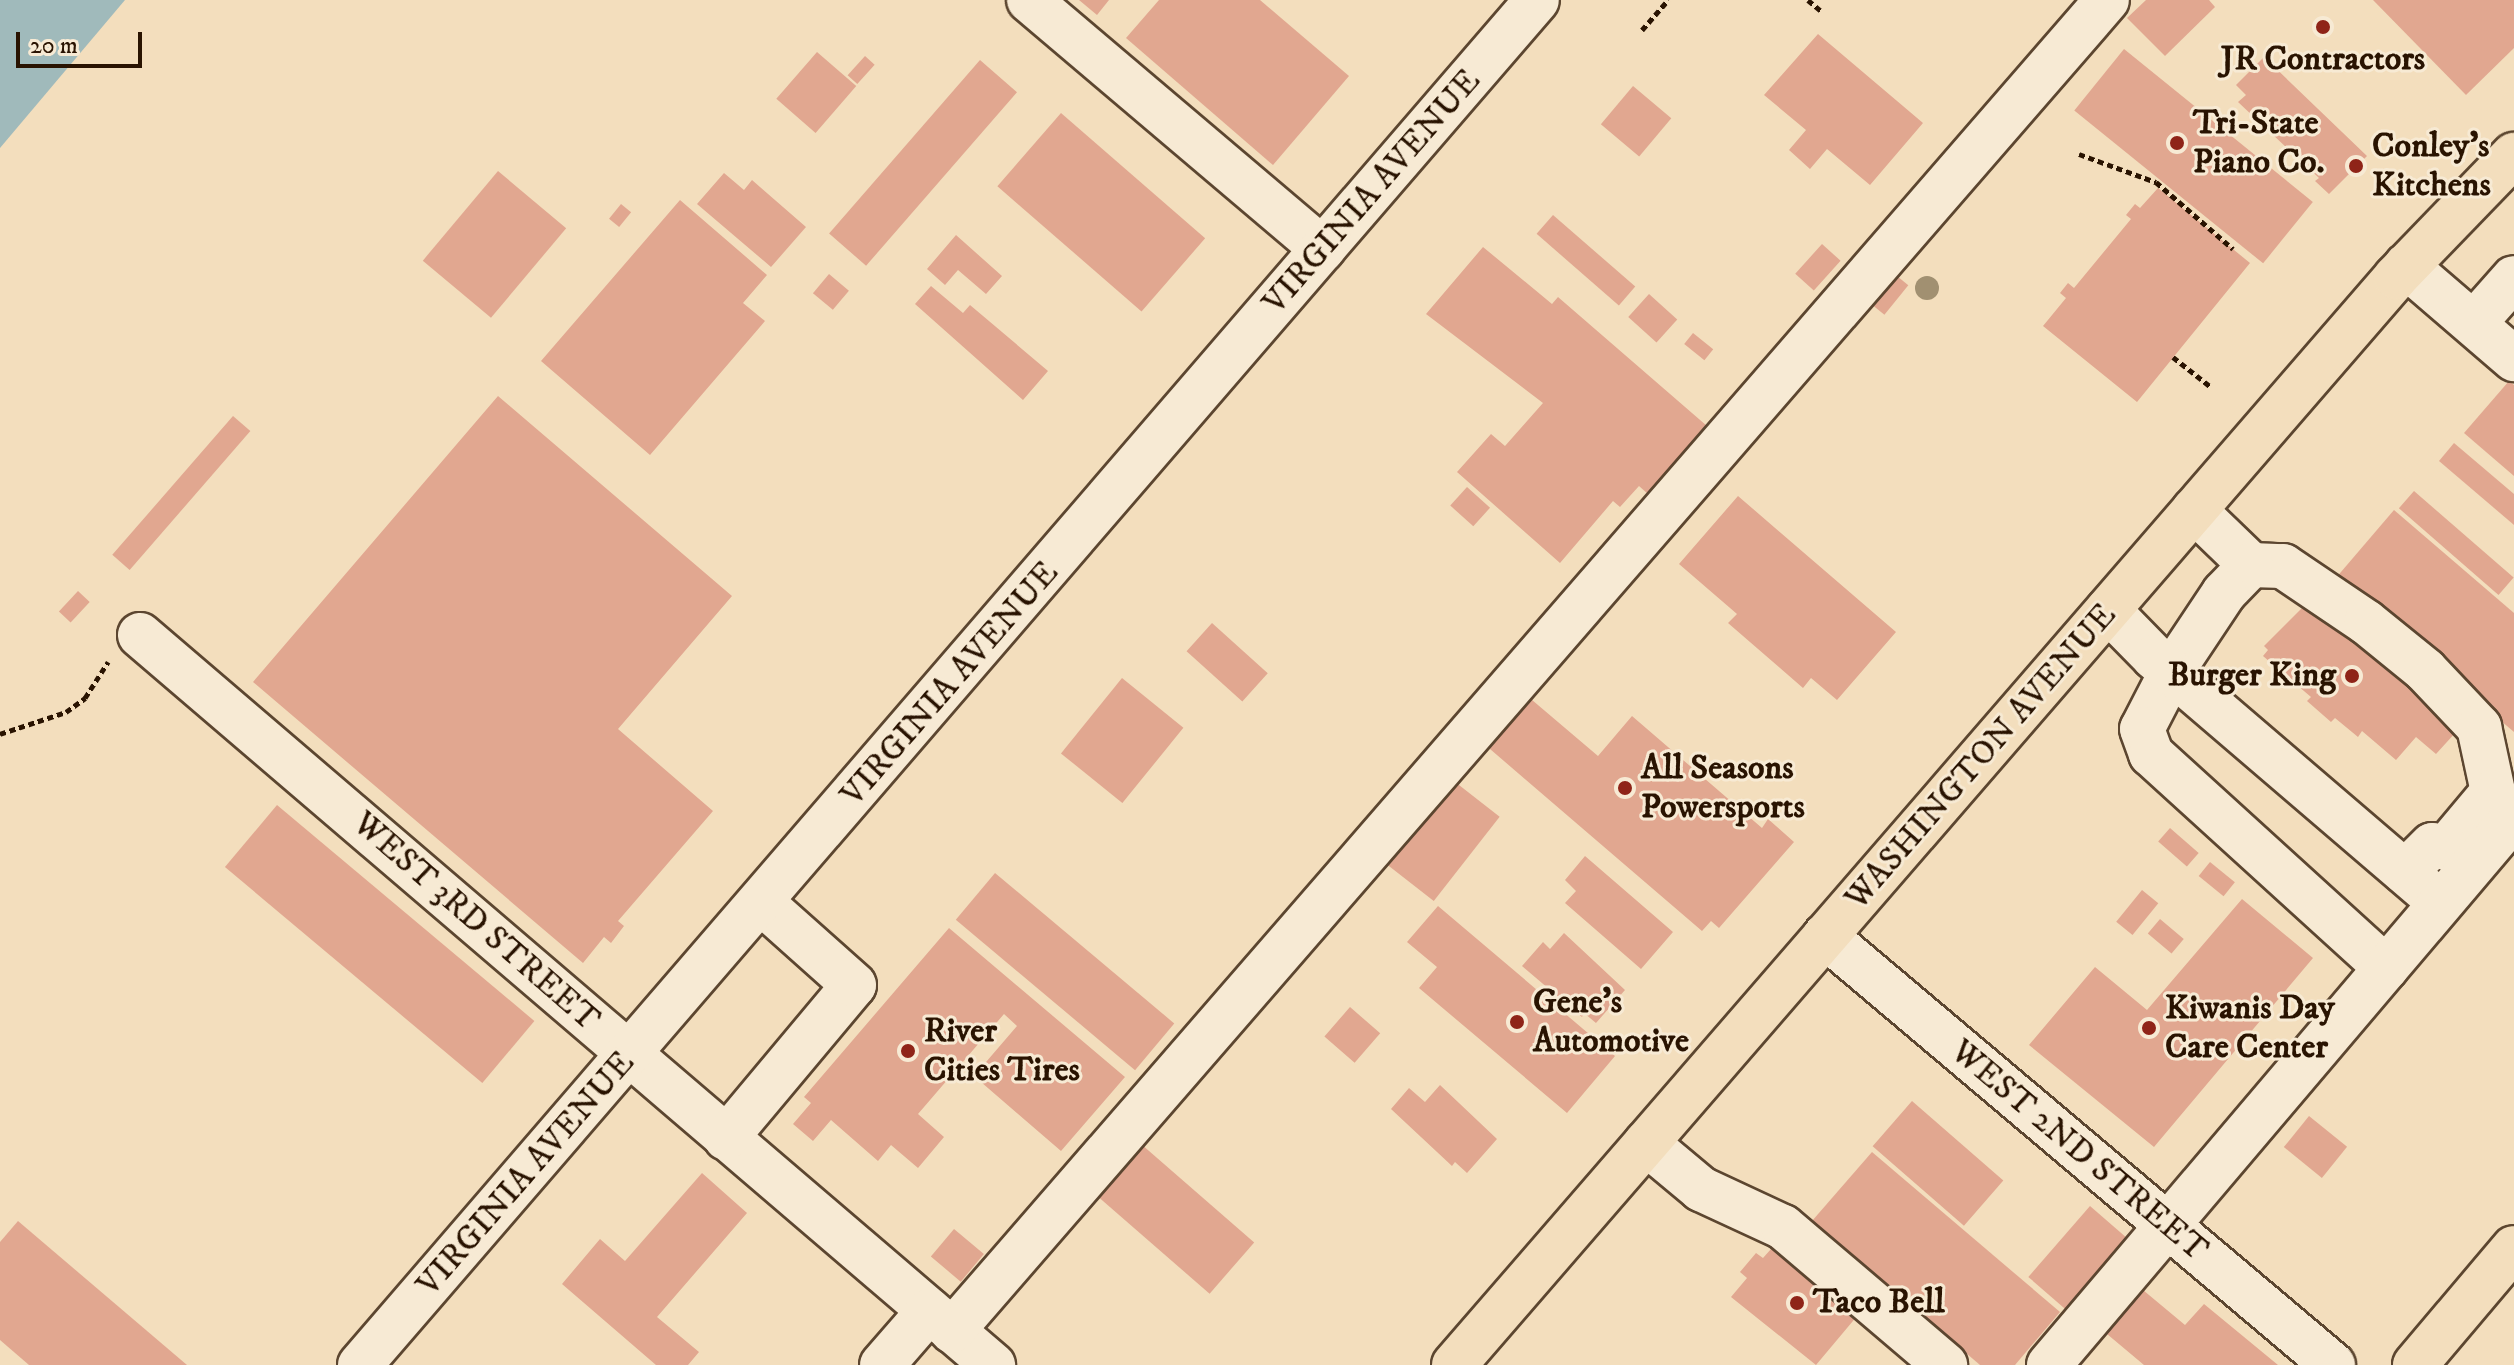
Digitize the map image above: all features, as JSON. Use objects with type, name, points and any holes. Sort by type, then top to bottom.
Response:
[{"type":"main road","name":"WASHINGTON AVENUE","points":[[1454,1365],[2406,266],[2513,157]]},
{"type":"main road","points":[[2415,1365],[2514,1248]]},
{"type":"street","points":[[1029,0],[1323,249]]},
{"type":"street","name":"VIRGINIA AVENUE","points":[[360,1365],[762,903],[1537,0]]},
{"type":"street","points":[[882,1365],[941,1321],[2107,0]]},
{"type":"street","points":[[2406,266],[2514,359]]},
{"type":"street","points":[[2474,323],[2514,278]]},
{"type":"street","points":[[2194,510],[2251,565],[2283,566],[2366,622],[2425,670],[2479,727],[2493,792],[2446,848],[2419,859]]},
{"type":"street","points":[[2251,565],[2224,593],[2172,671],[2142,729],[2151,754],[2386,968]]},
{"type":"street","points":[[2108,610],[2172,671],[2419,859],[2441,903]]},
{"type":"street","name":"WEST 3RD STREET","points":[[124,642],[631,1054],[993,1365]]},
{"type":"street","points":[[2049,1365],[2514,817]]},
{"type":"street","points":[[726,1138],[854,985],[762,903]]},
{"type":"street","name":"WEST 2ND STREET","points":[[1825,936],[2333,1365]]},
{"type":"street","points":[[1646,1143],[1710,1194],[1783,1227],[1945,1365]]},
{"type":"path","points":[[1642,30],[1668,0]]},
{"type":"path","points":[[1808,0],[1821,11]]},
{"type":"path","points":[[2079,154],[2156,182],[2233,249]]},
{"type":"path","points":[[2173,357],[2211,387]]},
{"type":"path","points":[[0,734],[45,723],[85,698],[124,642]]},
{"type":"water","points":[[0,0],[125,0],[0,148]]},
{"type":"building","points":[[1079,0],[1109,0],[1097,15]]},
{"type":"building","points":[[1159,0],[1260,0],[1349,76],[1273,165],[1126,38]]},
{"type":"building","points":[[2146,0],[2209,0],[2215,7],[2165,56],[2127,18]]},
{"type":"building","points":[[2373,0],[2514,0],[2514,48],[2466,95]]},
{"type":"building","points":[[1818,34],[1923,123],[1870,185],[1827,149],[1810,169],[1789,150],[1806,130],[1764,95]]},
{"type":"building","name":"Tri-State Piano Co.","points":[[2124,49],[2313,202],[2263,263],[2074,110]]},
{"type":"building","points":[[817,52],[856,86],[816,133],[776,99]]},
{"type":"building","points":[[865,56],[875,65],[857,84],[848,75]]},
{"type":"building","points":[[2264,57],[2367,156],[2329,194],[2315,181],[2319,178],[2238,102],[2246,95],[2236,85]]},
{"type":"building","points":[[980,60],[1017,92],[866,266],[829,234]]},
{"type":"building","points":[[1633,86],[1671,118],[1639,156],[1601,124]]},
{"type":"building","points":[[1061,113],[1205,238],[1142,312],[997,186]]},
{"type":"building","points":[[498,171],[566,228],[491,318],[423,261]]},
{"type":"building","points":[[724,173],[744,190],[752,180],[806,227],[771,267],[697,204]]},
{"type":"building","points":[[2158,188],[2250,263],[2137,402],[2043,326],[2066,298],[2060,293],[2068,283],[2074,288],[2131,219],[2126,215],[2135,204],[2140,208]]},
{"type":"building","points":[[680,200],[767,275],[743,303],[765,321],[650,455],[541,361]]},
{"type":"building","points":[[621,204],[631,212],[619,227],[609,219]]},
{"type":"building","points":[[1553,215],[1635,287],[1619,305],[1537,234]]},
{"type":"building","points":[[956,235],[1002,276],[986,294],[958,270],[945,285],[927,269]]},
{"type":"building","points":[[1822,244],[1841,261],[1814,290],[1795,274]]},
{"type":"building","points":[[1483,247],[1552,304],[1558,297],[1707,426],[1648,494],[1639,486],[1620,507],[1613,501],[1560,563],[1457,472],[1491,434],[1505,446],[1543,403],[1426,314]]},
{"type":"building","points":[[1892,272],[1908,285],[1884,315],[1868,302]]},
{"type":"building","points":[[829,274],[849,291],[833,310],[813,293]]},
{"type":"building","points":[[931,286],[963,313],[970,305],[1048,371],[1023,400],[915,304]]},
{"type":"building","points":[[1649,294],[1677,319],[1656,342],[1628,317]]},
{"type":"building","points":[[1693,333],[1713,349],[1704,360],[1684,344]]},
{"type":"building","points":[[2509,381],[2514,385],[2514,476],[2464,433]]},
{"type":"building","points":[[498,396],[732,596],[618,729],[713,811],[618,921],[624,926],[611,943],[604,937],[583,963],[253,682]]},
{"type":"building","points":[[233,416],[250,431],[130,570],[112,555]]},
{"type":"building","points":[[2454,443],[2514,494],[2514,525],[2439,461]]},
{"type":"building","points":[[1467,487],[1490,508],[1473,526],[1450,506]]},
{"type":"building","points":[[2414,491],[2514,578],[2499,595],[2399,508]]},
{"type":"building","points":[[1738,496],[1896,632],[1837,700],[1811,678],[1803,688],[1728,623],[1737,614],[1679,564]]},
{"type":"building","points":[[2394,510],[2514,613],[2514,732],[2335,579]]},
{"type":"building","points":[[78,591],[90,602],[71,622],[59,611]]},
{"type":"building","name":"Burger King","points":[[2312,598],[2442,695],[2430,709],[2456,732],[2436,754],[2416,737],[2396,760],[2362,731],[2358,737],[2335,718],[2331,722],[2307,701],[2311,697],[2263,656],[2268,650],[2264,646]]},
{"type":"building","points":[[1212,623],[1268,673],[1242,701],[1187,651]]},
{"type":"building","points":[[1122,678],[1183,728],[1122,803],[1061,753]]},
{"type":"building","name":"All Seasons Powersports","points":[[1525,694],[1598,756],[1632,716],[1762,828],[1768,819],[1794,842],[1719,928],[1711,921],[1702,931],[1483,743]]},
{"type":"building","points":[[1450,778],[1500,817],[1434,901],[1384,862]]},
{"type":"building","points":[[277,805],[534,1021],[482,1083],[225,867]]},
{"type":"building","points":[[2170,828],[2199,853],[2187,867],[2158,842]]},
{"type":"building","points":[[1585,856],[1673,932],[1641,969],[1565,903],[1576,891],[1565,880]]},
{"type":"building","points":[[2210,862],[2235,882],[2224,896],[2199,876]]},
{"type":"building","points":[[995,873],[1174,1023],[1135,1070],[956,920]]},
{"type":"building","points":[[2142,890],[2158,903],[2133,935],[2116,922]]},
{"type":"building","name":"Kiwanis Day Care Center","points":[[2242,899],[2313,958],[2154,1147],[2029,1045],[2095,967],[2147,1010]]},
{"type":"building","name":"Gene's Automotive","points":[[1438,906],[1615,1056],[1567,1113],[1419,988],[1437,967],[1407,942]]},
{"type":"building","points":[[2160,919],[2184,939],[2172,953],[2148,934]]},
{"type":"building","name":"River Cities Tires","points":[[949,928],[1125,1077],[1061,1151],[974,1076],[1017,1026],[1004,1014],[918,1114],[944,1137],[918,1168],[891,1145],[878,1161],[831,1120],[813,1141],[793,1124],[811,1103],[804,1097]]},
{"type":"building","points":[[1564,933],[1625,990],[1596,1023],[1584,1013],[1582,1017],[1522,966],[1543,942],[1550,949]]},
{"type":"building","points":[[1350,1007],[1380,1033],[1355,1063],[1324,1036]]},
{"type":"building","points":[[1440,1085],[1497,1139],[1467,1173],[1455,1162],[1452,1166],[1391,1109],[1409,1088],[1425,1102]]},
{"type":"building","points":[[1912,1101],[2003,1180],[1964,1226],[1873,1146]]},
{"type":"building","points":[[2309,1116],[2347,1147],[2322,1178],[2284,1147]]},
{"type":"building","points":[[1141,1144],[1254,1242],[1210,1294],[1096,1195]]},
{"type":"building","points":[[1872,1152],[2060,1312],[2015,1365],[1980,1365],[1812,1221]]},
{"type":"building","points":[[702,1173],[747,1213],[657,1317],[699,1352],[688,1365],[656,1365],[562,1284],[600,1239],[625,1261]]},
{"type":"building","points":[[2090,1206],[2132,1242],[2070,1313],[2028,1277]]},
{"type":"building","points":[[18,1221],[187,1365],[29,1365],[0,1340],[0,1242]]},
{"type":"building","points":[[954,1229],[984,1254],[961,1282],[931,1257]]},
{"type":"building","name":"Taco Bell","points":[[1779,1240],[1863,1309],[1816,1365],[1731,1297],[1747,1278],[1740,1272],[1756,1253],[1763,1258]]},
{"type":"building","points":[[2143,1290],[2185,1325],[2204,1304],[2278,1365],[2144,1365],[2107,1334]]},
{"type":"place","name":"JR Contractors","points":[[2323,27]]},
{"type":"place","name":"Tri-State Piano Co.","points":[[2177,143]]},
{"type":"place","name":"Conley's Kitchens","points":[[2356,166]]},
{"type":"place","name":"Burger King","points":[[2352,676]]},
{"type":"place","name":"All Seasons Powersports","points":[[1625,788]]},
{"type":"place","name":"Gene's Automotive","points":[[1517,1022]]},
{"type":"place","name":"Kiwanis Day Care Center","points":[[2149,1028]]},
{"type":"place","name":"River Cities Tires","points":[[908,1051]]},
{"type":"place","name":"Taco Bell","points":[[1797,1303]]}]
